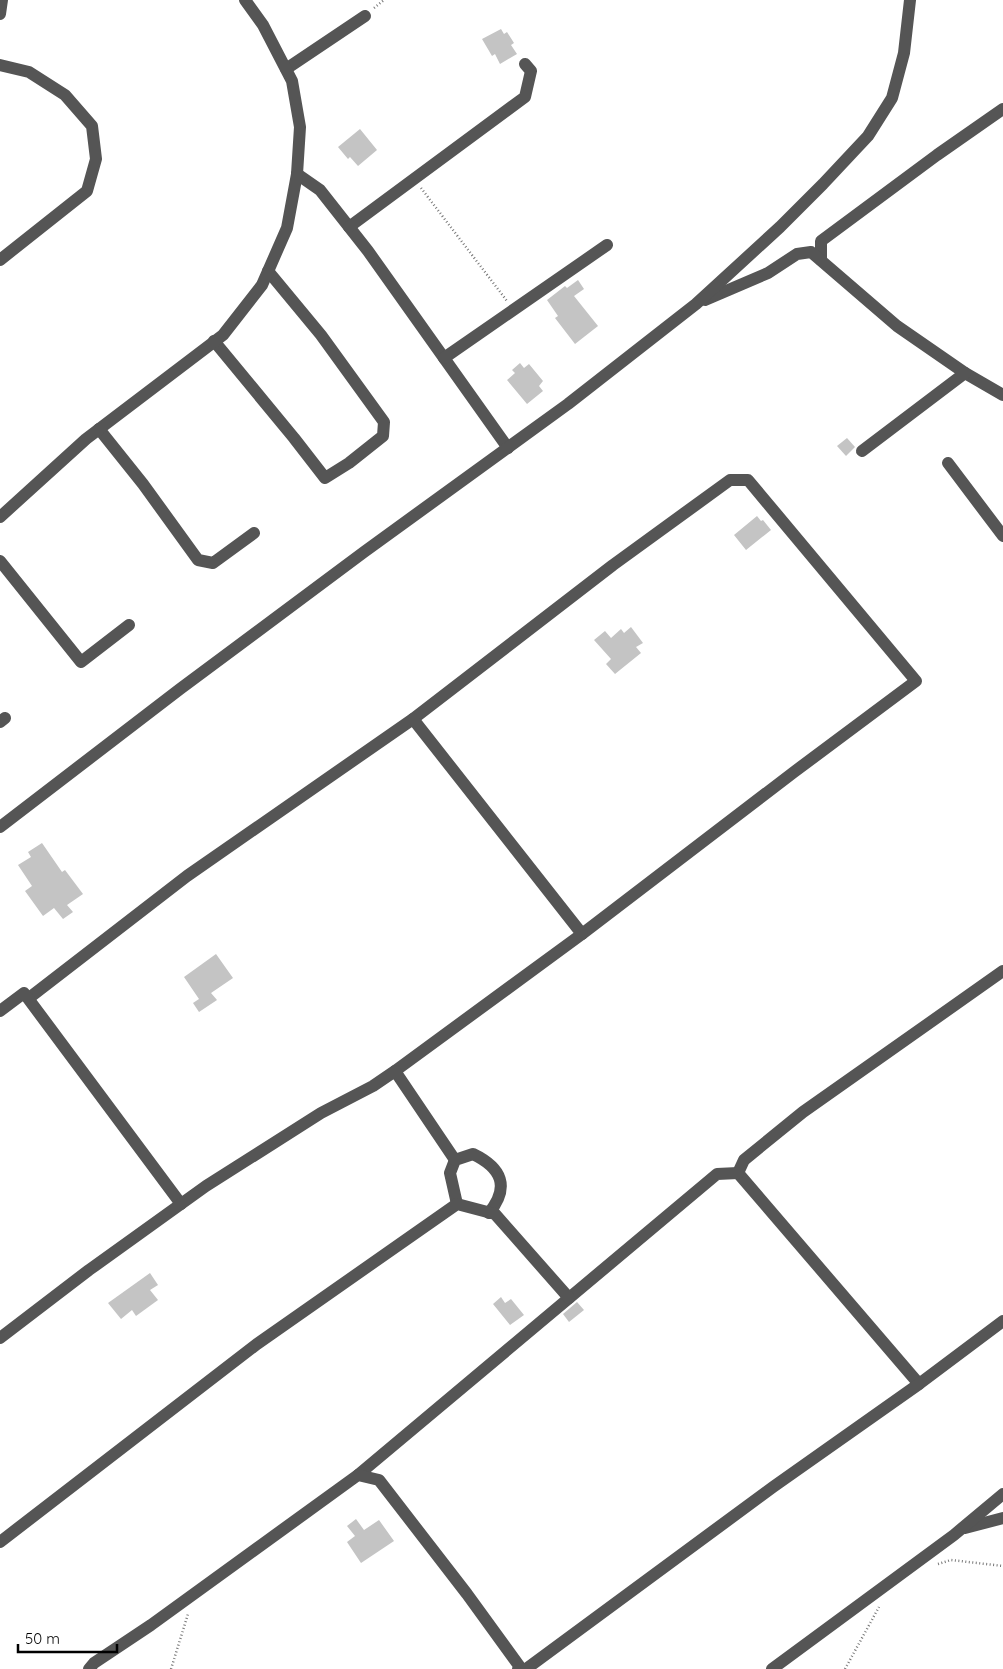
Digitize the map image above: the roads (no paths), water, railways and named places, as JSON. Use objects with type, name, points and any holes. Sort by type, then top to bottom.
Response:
[{"type":"street","points":[[0,14],[2,0]]},
{"type":"street","points":[[0,518],[86,439],[223,335],[262,285],[287,228],[297,174],[300,127],[292,81],[263,25],[245,0]]},
{"type":"street","points":[[0,827],[356,557],[568,404],[696,304],[780,227],[868,136],[892,98],[904,53],[910,0]]},
{"type":"street","points":[[286,68],[365,16]]},
{"type":"street","points":[[349,227],[525,97],[530,71],[526,64]]},
{"type":"street","points":[[0,65],[29,72],[65,95],[92,126],[96,160],[87,191],[0,260]]},
{"type":"street","points":[[821,260],[821,241],[1003,109]]},
{"type":"street","points":[[297,174],[320,190],[349,227],[508,448]]},
{"type":"street","points":[[444,358],[607,245]]},
{"type":"street","points":[[696,304],[768,272],[797,254],[811,252],[897,326],[965,373],[1003,394]]},
{"type":"street","points":[[214,341],[294,438],[324,478],[349,463],[383,436],[384,422],[321,335],[268,271]]},
{"type":"street","points":[[862,451],[965,373]]},
{"type":"street","points":[[99,429],[143,484],[198,560],[213,563],[254,532]]},
{"type":"street","points":[[948,463],[1003,536]]},
{"type":"street","points":[[0,1338],[89,1270],[206,1186],[321,1113],[374,1086],[395,1071],[582,934],[916,681],[748,480],[730,480],[613,565],[413,719],[187,876],[29,998]]},
{"type":"street","points":[[0,561],[80,662],[129,625]]},
{"type":"street","points":[[413,719],[582,934]]},
{"type":"street","points":[[738,1173],[744,1160],[802,1112],[1003,971]]},
{"type":"street","points":[[0,1011],[24,993],[29,998],[181,1204]]},
{"type":"street","points":[[395,1071],[454,1160]]},
{"type":"street","points":[[454,1160],[474,1154],[487,1161],[497,1172],[502,1188],[498,1202],[489,1212]]},
{"type":"street","points":[[454,1160],[450,1173],[457,1204]]},
{"type":"street","points":[[89,1669],[94,1663],[194,1594],[358,1475],[717,1174],[738,1173]]},
{"type":"street","points":[[738,1173],[919,1384]]},
{"type":"street","points":[[0,1542],[257,1344],[457,1204],[495,1214],[569,1298]]},
{"type":"street","points":[[526,1669],[1003,1321]]},
{"type":"street","points":[[358,1475],[379,1480],[467,1594],[520,1667],[518,1669]]},
{"type":"street","points":[[772,1669],[961,1530],[1003,1494]]},
{"type":"street","points":[[961,1530],[1003,1518]]}]
